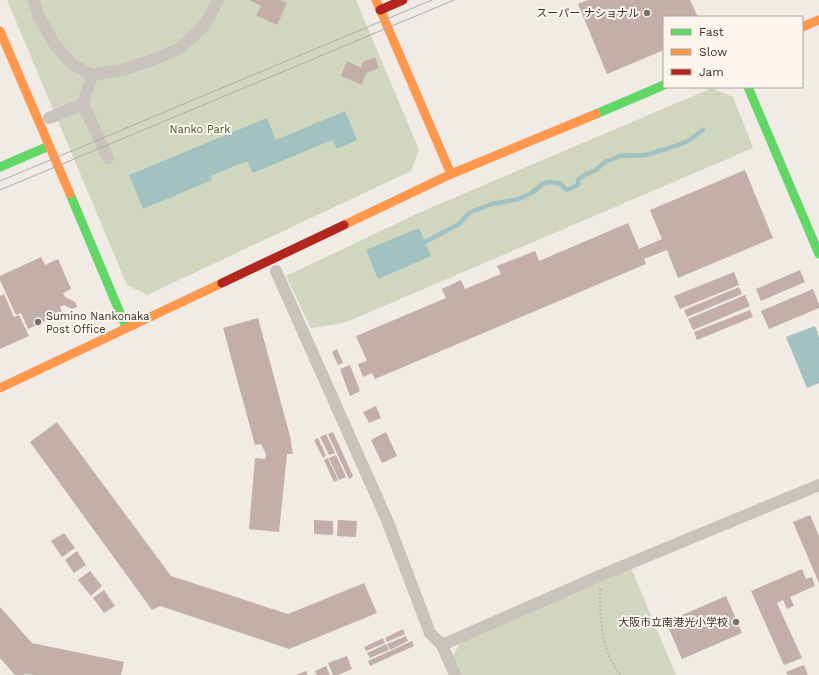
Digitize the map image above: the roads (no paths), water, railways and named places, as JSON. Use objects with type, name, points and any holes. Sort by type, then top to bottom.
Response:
[{"type":"street","points":[[34,0],[38,16],[55,45],[72,64],[92,75],[126,70],[180,48],[205,25],[218,0]]},
{"type":"street","points":[[376,0],[451,174]]},
{"type":"street","points":[[380,10],[402,0]]},
{"type":"street","points":[[803,27],[819,20]]},
{"type":"street","points":[[0,31],[126,328]]},
{"type":"street","points":[[92,75],[83,104],[108,158]]},
{"type":"street","points":[[0,388],[451,174],[663,85]]},
{"type":"street","points":[[748,88],[819,254]]},
{"type":"street","points":[[49,118],[83,104]]},
{"type":"street","points":[[0,167],[49,146]]},
{"type":"street","points":[[276,272],[387,520],[430,633],[442,645],[454,675]]},
{"type":"street","points":[[442,645],[604,574],[819,485]]},
{"type":"water","points":[[345,111],[357,140],[337,149],[332,140],[253,173],[247,161],[211,176],[212,180],[143,209],[129,175],[267,118],[276,140]]},
{"type":"water","points":[[419,228],[431,256],[378,279],[366,250]]},
{"type":"water","points":[[815,326],[819,337],[819,383],[807,388],[786,337]]},
{"type":"waterway","points":[[425,242],[459,224],[469,213],[491,204],[519,199],[532,193],[542,184],[549,182],[559,183],[567,190],[578,185],[578,180],[584,175],[596,170],[605,162],[620,156],[646,155],[669,148],[686,142],[703,130]]},
{"type":"tram line","points":[[0,181],[432,0]]},
{"type":"tram line","points":[[0,190],[454,0]]},
{"type":"place","name":"スーパー ナショナル","points":[[647,13]]},
{"type":"place","name":"Sumino Nankonaka Post Office","points":[[38,322]]},
{"type":"place","name":"大阪市立南港光小学校","points":[[736,622]]},
{"type":"park label","name":"Nanko Park","points":[[200,129]]}]
